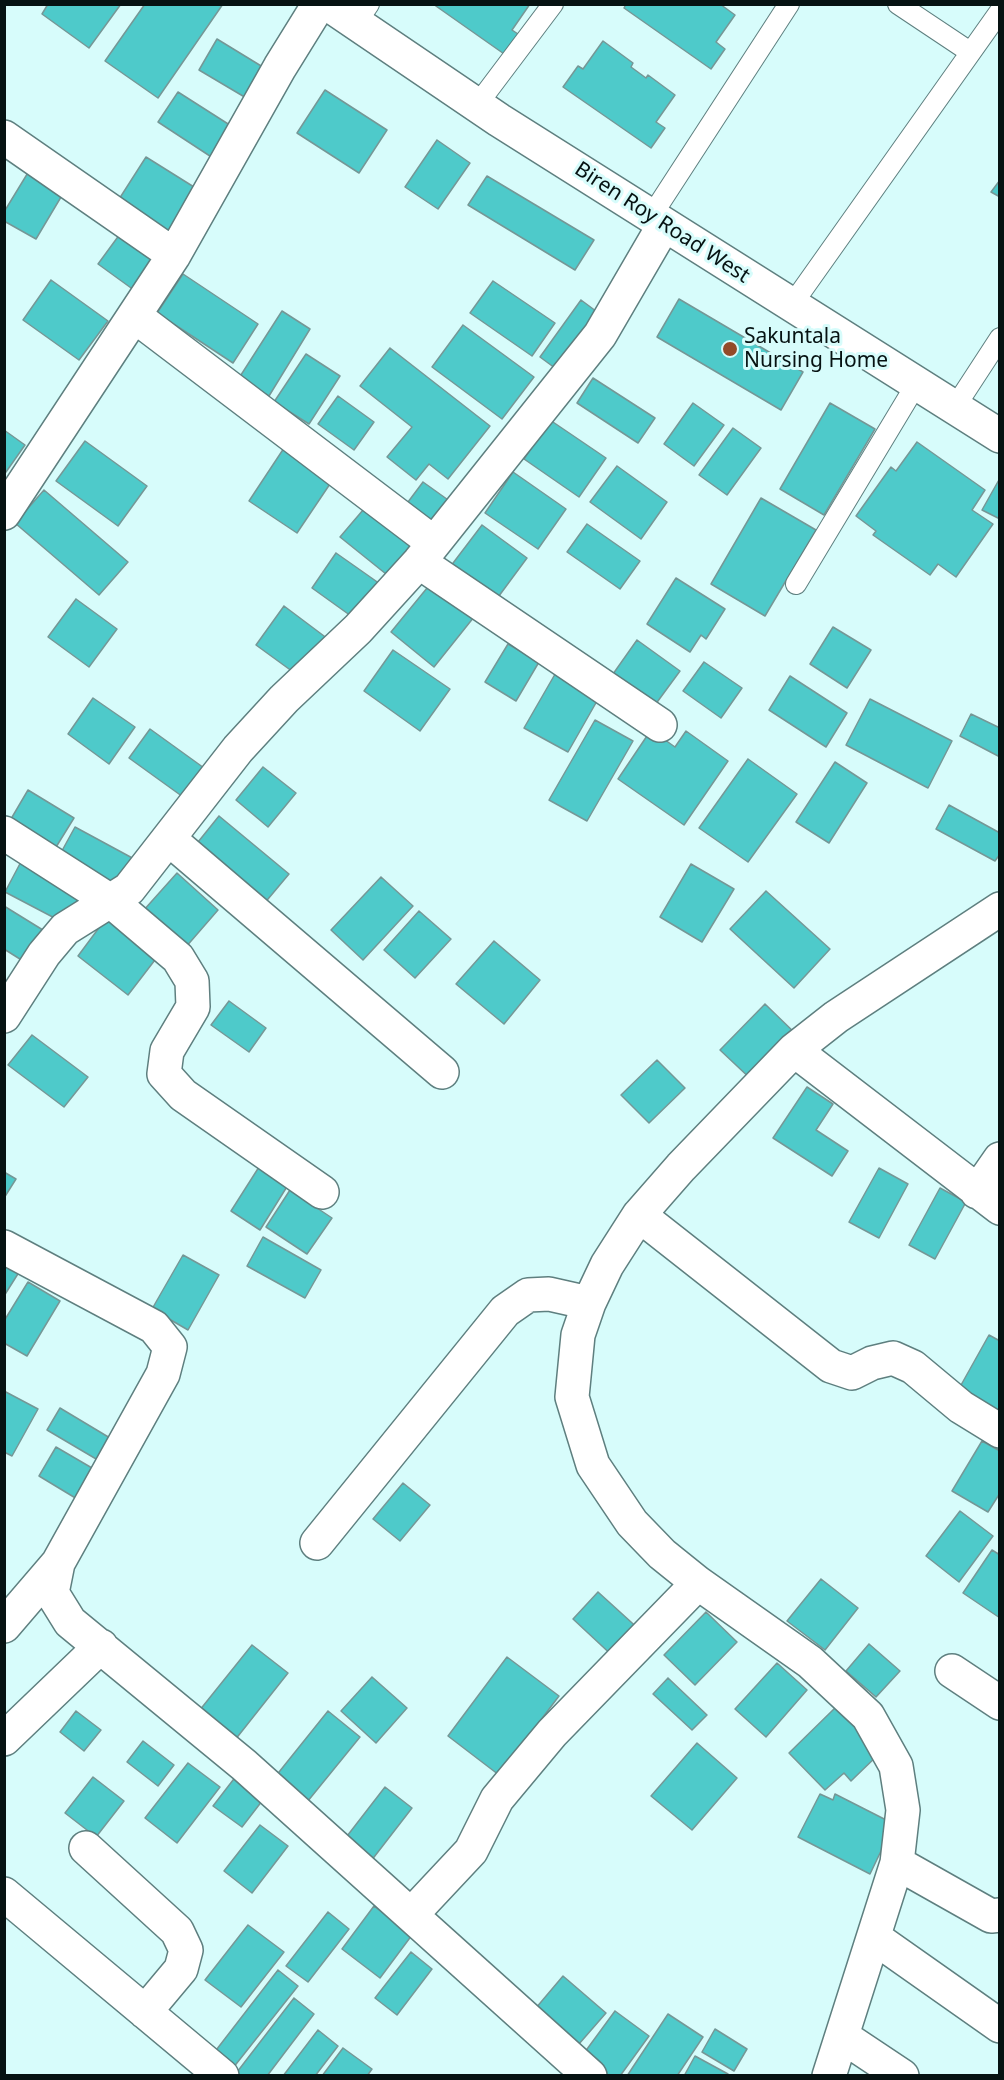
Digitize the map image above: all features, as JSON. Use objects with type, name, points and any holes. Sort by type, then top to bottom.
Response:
[{"type":"street","points":[[10,493],[136,317],[174,255],[280,67],[319,4]]},
{"type":"street","name":"Biren Roy Road West","points":[[328,4],[362,14],[477,105],[999,436]]},
{"type":"street","points":[[4,137],[174,255]]},
{"type":"street","points":[[4,1016],[44,954],[65,929],[112,902],[129,889],[238,749],[284,699],[358,629],[426,552],[600,335],[658,220]]},
{"type":"street","points":[[136,317],[426,552],[660,725]]},
{"type":"street","points":[[4,833],[112,902],[178,958],[192,981],[193,1007],[167,1051],[164,1074],[183,1095],[322,1192]]},
{"type":"street","points":[[169,839],[441,1072]]},
{"type":"street","points":[[829,2076],[875,1938],[897,1863],[903,1810],[896,1766],[868,1716],[810,1662],[698,1583],[662,1554],[633,1523],[593,1465],[572,1398],[578,1335],[589,1303],[607,1265],[639,1215],[681,1167],[794,1050],[836,1017],[999,909]]},
{"type":"street","points":[[794,1050],[988,1200],[999,1159]]},
{"type":"street","points":[[639,1215],[831,1366],[852,1373],[872,1363],[893,1358],[914,1367],[961,1407],[999,1431]]},
{"type":"street","points":[[4,1246],[154,1327],[170,1347],[163,1374],[58,1563],[4,1626]]},
{"type":"street","points":[[317,1543],[505,1311],[528,1296],[549,1294],[589,1303]]},
{"type":"street","points":[[58,1563],[52,1593],[70,1622],[244,1765],[590,2076]]},
{"type":"street","points":[[411,1915],[471,1851],[497,1799],[552,1733],[698,1583]]},
{"type":"street","points":[[4,1739],[102,1646]]},
{"type":"street","points":[[952,1671],[999,1703]]},
{"type":"street","points":[[86,1848],[177,1931],[186,1950],[181,1969],[145,2012]]},
{"type":"street","points":[[897,1863],[991,1916],[999,1915]]},
{"type":"street","points":[[4,1894],[222,2076]]},
{"type":"street","points":[[875,1938],[999,2026]]},
{"type":"street","points":[[842,2036],[902,2076]]},
{"type":"lane","points":[[477,105],[553,4]]},
{"type":"lane","points":[[658,220],[789,4]]},
{"type":"lane","points":[[898,4],[970,52]]},
{"type":"lane","points":[[791,306],[999,11]]},
{"type":"lane","points":[[955,407],[999,338]]},
{"type":"lane","points":[[796,584],[917,383]]},
{"type":"building","points":[[48,4],[121,4],[89,48],[42,14]]},
{"type":"building","points":[[145,4],[223,4],[158,98],[105,61]]},
{"type":"building","points":[[433,4],[530,4],[512,30],[521,36],[507,56]]},
{"type":"building","points":[[626,4],[720,4],[735,15],[716,42],[725,49],[711,69],[624,8]]},
{"type":"building","points":[[217,39],[271,72],[253,102],[199,70]]},
{"type":"building","points":[[603,41],[633,63],[631,67],[646,78],[648,75],[675,95],[656,122],[665,128],[651,148],[563,87],[578,66],[583,69]]},
{"type":"building","points":[[325,90],[387,130],[359,173],[297,133]]},
{"type":"building","points":[[178,92],[236,129],[216,160],[158,122]]},
{"type":"building","points":[[437,140],[470,163],[438,209],[405,187]]},
{"type":"building","points":[[146,157],[202,192],[170,242],[114,207]]},
{"type":"building","points":[[29,171],[64,192],[36,239],[4,221],[4,212]]},
{"type":"building","points":[[487,176],[594,240],[575,270],[468,205]]},
{"type":"building","points":[[1000,180],[1000,197],[991,192]]},
{"type":"building","points":[[120,234],[160,263],[138,293],[98,264]]},
{"type":"building","points":[[183,274],[258,324],[233,363],[157,313]]},
{"type":"building","points":[[51,280],[108,321],[79,360],[23,320]]},
{"type":"building","points":[[493,281],[555,323],[532,356],[470,313]]},
{"type":"building","points":[[679,299],[803,372],[781,410],[657,337]]},
{"type":"building","points":[[581,300],[604,317],[563,374],[540,357]]},
{"type":"building","points":[[282,311],[310,329],[269,396],[239,378]]},
{"type":"building","points":[[463,325],[534,377],[502,419],[432,367]]},
{"type":"building","points":[[390,348],[490,426],[448,479],[429,464],[416,480],[387,457],[412,427],[360,386]]},
{"type":"building","points":[[306,354],[340,376],[309,424],[274,402]]},
{"type":"building","points":[[593,378],[655,418],[638,443],[577,403]]},
{"type":"building","points":[[338,396],[374,422],[354,450],[318,424]]},
{"type":"building","points":[[693,403],[724,425],[694,466],[664,444]]},
{"type":"building","points":[[830,403],[875,429],[824,515],[780,489]]},
{"type":"building","points":[[550,420],[606,458],[579,497],[524,459]]},
{"type":"building","points":[[733,428],[761,448],[727,495],[699,475]]},
{"type":"building","points":[[4,430],[25,445],[6,472],[4,471]]},
{"type":"building","points":[[85,441],[147,486],[118,526],[56,481]]},
{"type":"building","points":[[288,442],[336,475],[297,533],[249,501]]},
{"type":"building","points":[[917,442],[985,490],[972,510],[993,524],[956,577],[938,564],[930,575],[873,535],[876,531],[856,516],[891,467],[896,471]]},
{"type":"building","points":[[617,466],[667,502],[641,539],[590,502]]},
{"type":"building","points":[[513,472],[566,509],[538,549],[485,513]]},
{"type":"building","points":[[1000,478],[1000,519],[982,510]]},
{"type":"building","points":[[423,482],[451,502],[431,531],[402,510]]},
{"type":"building","points":[[44,490],[128,562],[99,595],[15,523]]},
{"type":"building","points":[[761,498],[816,530],[765,616],[711,584]]},
{"type":"building","points":[[369,503],[419,544],[391,578],[340,537]]},
{"type":"building","points":[[587,524],[640,561],[620,589],[567,552]]},
{"type":"building","points":[[482,525],[527,558],[493,604],[447,571]]},
{"type":"building","points":[[336,553],[383,586],[358,621],[312,588]]},
{"type":"building","points":[[676,578],[725,609],[706,639],[701,635],[690,652],[647,624]]},
{"type":"building","points":[[432,582],[474,617],[434,667],[391,632]]},
{"type":"building","points":[[76,599],[117,629],[89,667],[48,637]]},
{"type":"building","points":[[284,606],[328,639],[300,677],[256,645]]},
{"type":"building","points":[[833,627],[871,650],[847,688],[810,664]]},
{"type":"building","points":[[637,640],[680,671],[655,705],[613,674]]},
{"type":"building","points":[[508,644],[539,662],[516,701],[485,682]]},
{"type":"building","points":[[393,650],[450,689],[420,731],[364,691]]},
{"type":"building","points":[[704,662],[742,688],[721,718],[683,691]]},
{"type":"building","points":[[558,669],[601,694],[568,752],[524,728]]},
{"type":"building","points":[[790,676],[847,713],[826,747],[769,710]]},
{"type":"building","points":[[93,698],[135,727],[109,764],[68,734]]},
{"type":"building","points":[[870,699],[952,741],[928,788],[846,745]]},
{"type":"building","points":[[971,714],[1000,728],[1000,757],[960,736]]},
{"type":"building","points":[[595,720],[633,741],[587,821],[549,800]]},
{"type":"building","points":[[150,729],[211,773],[190,802],[129,758]]},
{"type":"building","points":[[651,730],[675,747],[686,731],[728,761],[684,825],[618,779]]},
{"type":"building","points":[[748,759],[797,794],[748,862],[699,828]]},
{"type":"building","points":[[835,762],[867,783],[829,843],[796,822]]},
{"type":"building","points":[[263,767],[296,793],[268,827],[236,800]]},
{"type":"building","points":[[28,790],[74,818],[53,852],[8,824]]},
{"type":"building","points":[[949,805],[1000,833],[1000,854],[995,861],[936,829]]},
{"type":"building","points":[[219,816],[289,874],[263,905],[194,847]]},
{"type":"building","points":[[75,827],[136,860],[119,891],[58,858]]},
{"type":"building","points":[[23,858],[84,890],[66,924],[5,892]]},
{"type":"building","points":[[691,864],[734,889],[702,942],[660,917]]},
{"type":"building","points":[[177,873],[218,910],[185,948],[143,911]]},
{"type":"building","points":[[381,877],[413,906],[363,960],[331,930]]},
{"type":"building","points":[[766,891],[830,949],[794,988],[730,929]]},
{"type":"building","points":[[4,906],[51,935],[31,966],[4,949]]},
{"type":"building","points":[[419,911],[451,939],[415,978],[384,950]]},
{"type":"building","points":[[107,917],[158,956],[128,995],[78,956]]},
{"type":"building","points":[[494,941],[540,980],[504,1024],[456,984]]},
{"type":"building","points":[[229,1001],[266,1028],[249,1052],[211,1025]]},
{"type":"building","points":[[765,1004],[799,1037],[754,1082],[720,1050]]},
{"type":"building","points":[[32,1035],[88,1077],[64,1107],[8,1065]]},
{"type":"building","points":[[657,1060],[685,1088],[649,1123],[621,1095]]},
{"type":"building","points":[[807,1087],[833,1104],[816,1130],[848,1151],[832,1176],[773,1138]]},
{"type":"building","points":[[259,1167],[288,1185],[260,1230],[231,1211]]},
{"type":"building","points":[[879,1168],[908,1184],[879,1238],[849,1222]]},
{"type":"building","points":[[4,1172],[16,1179],[4,1198]]},
{"type":"building","points":[[940,1188],[966,1202],[935,1259],[909,1245]]},
{"type":"building","points":[[290,1190],[332,1218],[307,1254],[266,1227]]},
{"type":"building","points":[[263,1237],[321,1270],[305,1298],[247,1266]]},
{"type":"building","points":[[183,1255],[219,1275],[188,1330],[152,1309]]},
{"type":"building","points":[[4,1259],[21,1269],[4,1296]]},
{"type":"building","points":[[28,1282],[60,1301],[27,1356],[4,1343],[4,1321]]},
{"type":"building","points":[[989,1335],[1000,1341],[1000,1413],[956,1394]]},
{"type":"building","points":[[4,1391],[38,1409],[12,1456],[4,1452]]},
{"type":"building","points":[[60,1408],[120,1444],[108,1466],[47,1430]]},
{"type":"building","points":[[982,1441],[1000,1451],[1000,1493],[988,1512],[952,1491]]},
{"type":"building","points":[[56,1447],[104,1475],[87,1505],[39,1476]]},
{"type":"building","points":[[403,1483],[430,1505],[400,1541],[373,1519]]},
{"type":"building","points":[[960,1511],[993,1536],[959,1582],[926,1556]]},
{"type":"building","points":[[992,1550],[1000,1555],[1000,1618],[963,1593]]},
{"type":"building","points":[[821,1579],[858,1608],[825,1650],[787,1621]]},
{"type":"building","points":[[598,1592],[642,1632],[617,1660],[573,1619]]},
{"type":"building","points":[[706,1612],[737,1642],[695,1685],[664,1655]]},
{"type":"building","points":[[869,1644],[900,1671],[876,1697],[846,1671]]},
{"type":"building","points":[[252,1645],[288,1673],[231,1745],[195,1716]]},
{"type":"building","points":[[507,1657],[559,1696],[499,1775],[448,1736]]},
{"type":"building","points":[[777,1663],[807,1690],[766,1737],[735,1709]]},
{"type":"building","points":[[372,1677],[407,1708],[376,1743],[341,1711]]},
{"type":"building","points":[[668,1678],[707,1715],[692,1730],[653,1694]]},
{"type":"building","points":[[838,1705],[882,1751],[851,1781],[844,1773],[825,1790],[789,1753]]},
{"type":"building","points":[[76,1711],[101,1730],[84,1751],[60,1732]]},
{"type":"building","points":[[328,1711],[360,1737],[303,1807],[271,1782]]},
{"type":"building","points":[[143,1741],[174,1765],[158,1786],[127,1762]]},
{"type":"building","points":[[697,1743],[737,1778],[692,1830],[651,1796]]},
{"type":"building","points":[[188,1763],[220,1787],[177,1843],[145,1818]]},
{"type":"building","points":[[240,1771],[269,1792],[242,1827],[213,1806]]},
{"type":"building","points":[[93,1777],[124,1801],[96,1837],[65,1813]]},
{"type":"building","points":[[385,1787],[412,1808],[371,1861],[344,1840]]},
{"type":"building","points":[[820,1794],[833,1800],[835,1794],[894,1824],[870,1874],[798,1837]]},
{"type":"building","points":[[260,1825],[288,1846],[252,1893],[224,1871]]},
{"type":"building","points":[[374,1906],[412,1935],[380,1978],[342,1949]]},
{"type":"building","points":[[328,1912],[349,1929],[308,1982],[286,1966]]},
{"type":"building","points":[[248,1925],[284,1952],[241,2007],[205,1980]]},
{"type":"building","points":[[411,1952],[432,1969],[397,2015],[375,1998]]},
{"type":"building","points":[[278,1970],[298,1986],[229,2073],[210,2058]]},
{"type":"building","points":[[563,1976],[606,2013],[572,2052],[530,2015]]},
{"type":"building","points":[[294,1998],[314,2014],[267,2076],[234,2076]]},
{"type":"building","points":[[615,2011],[649,2036],[620,2076],[600,2076],[579,2060]]},
{"type":"building","points":[[668,2014],[703,2037],[677,2076],[627,2076]]},
{"type":"building","points":[[715,2029],[747,2049],[734,2071],[702,2052]]},
{"type":"building","points":[[318,2030],[338,2046],[315,2076],[283,2076]]},
{"type":"building","points":[[343,2048],[372,2069],[367,2076],[322,2076]]},
{"type":"building","points":[[695,2056],[728,2074],[727,2076],[684,2076]]},
{"type":"place","name":"Sakuntala Nursing Home","points":[[730,349]]}]
